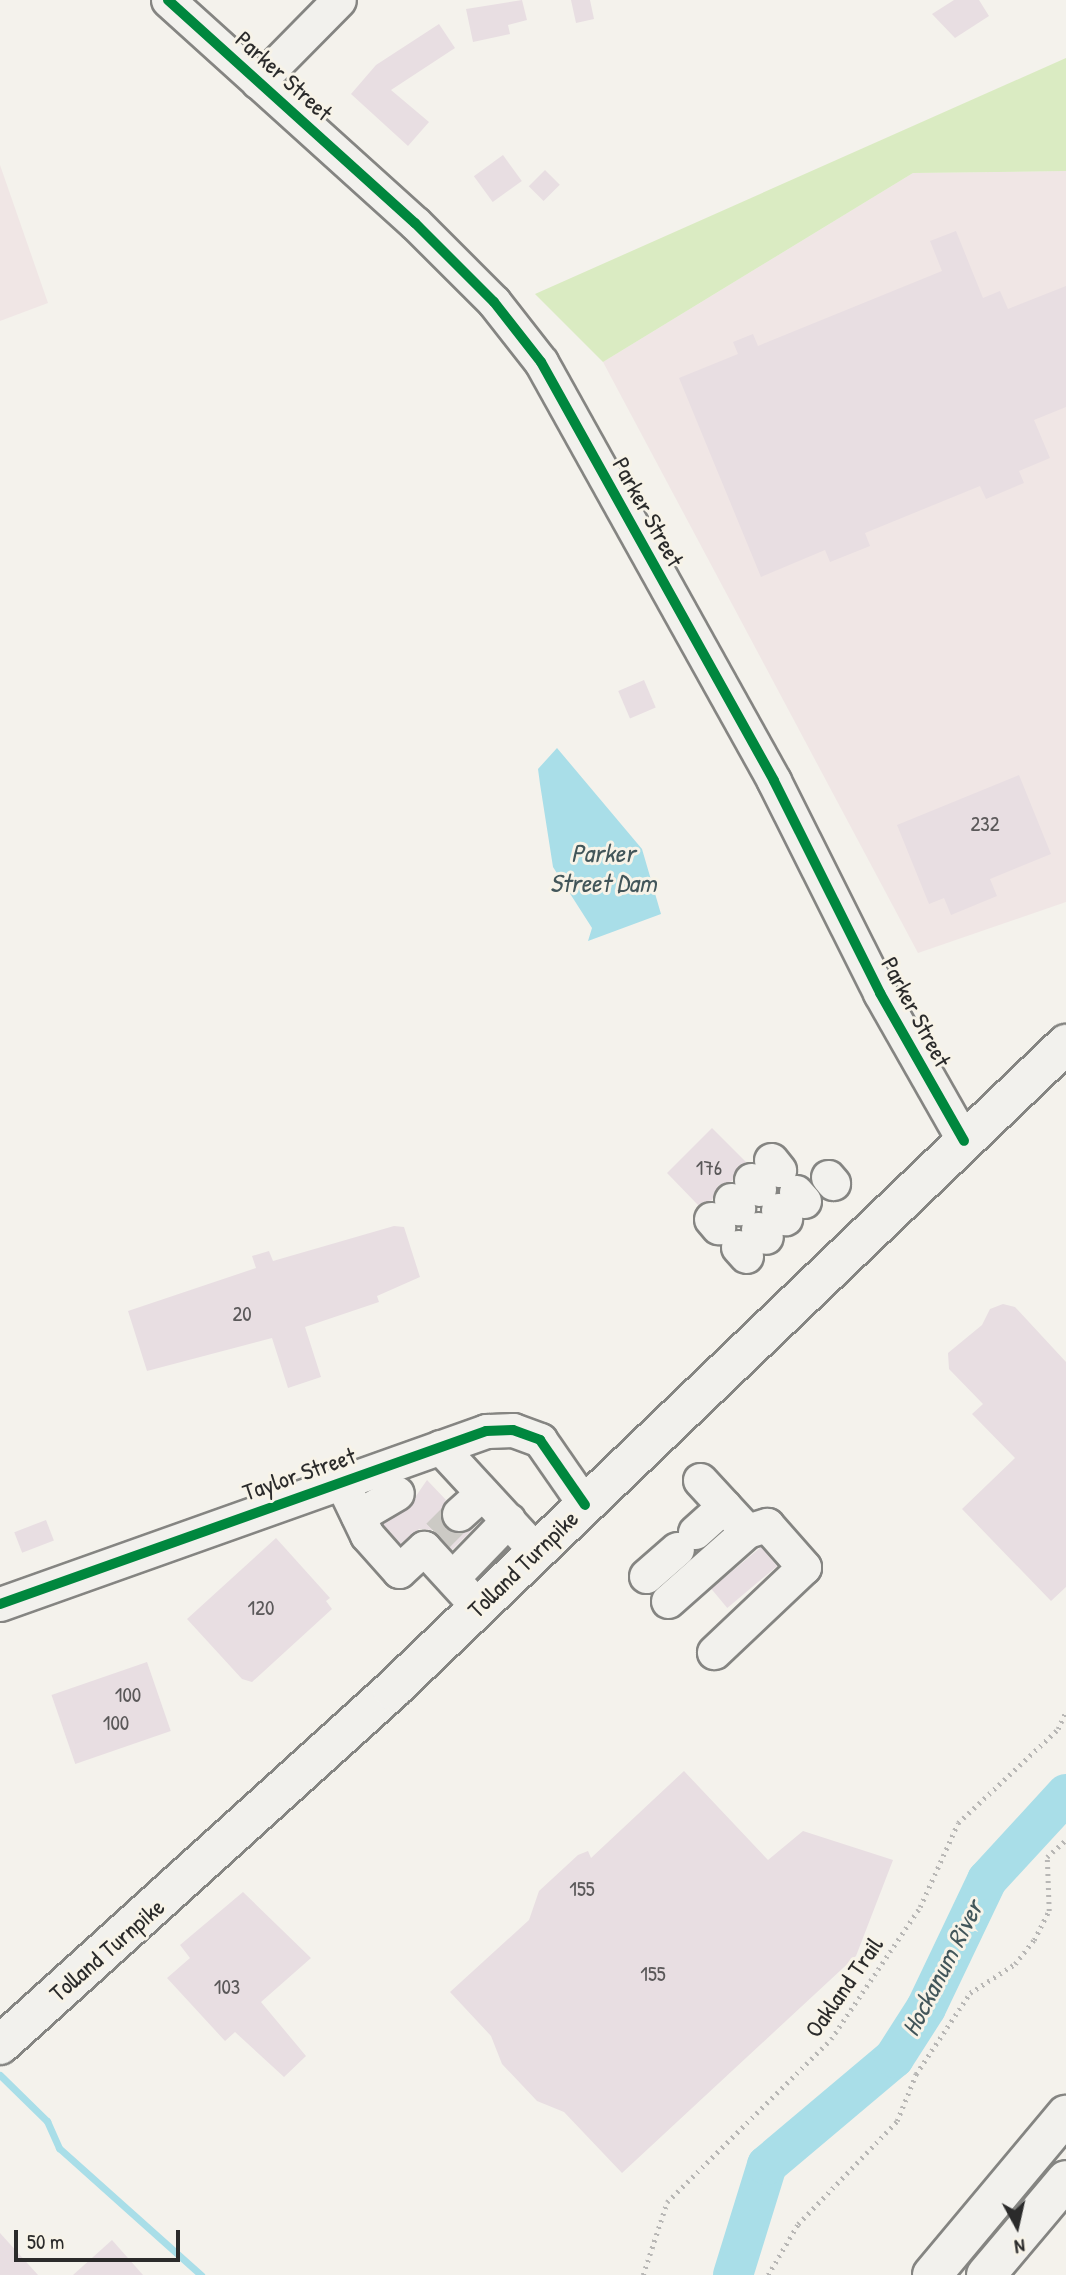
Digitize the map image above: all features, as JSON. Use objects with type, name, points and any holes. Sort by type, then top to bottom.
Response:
[{"type":"main road","name":"Tolland Turnpike","points":[[0,2045],[478,1607],[1066,1044]]},
{"type":"main road","points":[[932,2275],[1066,2115]]},
{"type":"main road","points":[[986,2275],[1066,2179]]},
{"type":"street","name":"Parker Street","points":[[168,0],[424,231],[494,302],[541,362],[774,781],[880,993],[964,1141]]},
{"type":"street","points":[[258,82],[339,0]]},
{"type":"street","name":"Taylor Street","points":[[0,1604],[440,1447],[513,1430],[540,1440],[585,1505]]},
{"type":"street","points":[[440,1447],[478,1607]]},
{"type":"street","points":[[700,1480],[747,1531]]},
{"type":"street","points":[[341,1482],[358,1516],[399,1571],[461,1533],[536,1551]]},
{"type":"street","points":[[358,1516],[397,1493]]},
{"type":"street","points":[[646,1576],[724,1506]]},
{"type":"street","points":[[668,1601],[747,1531],[767,1525],[804,1567],[714,1652]]},
{"type":"path","points":[[768,2275],[798,2224],[897,2121],[916,2074],[970,1993],[1015,1964],[1028,1947],[1049,1911],[1047,1857],[1066,1840]]},
{"type":"shaded area","points":[[0,165],[48,303],[0,321]]},
{"type":"shaded area","points":[[1066,171],[1066,902],[918,953],[603,362],[913,173]]},
{"type":"green space","points":[[1066,58],[1066,171],[913,173],[603,362],[535,294]]},
{"type":"water","name":"Parker Street Dam","points":[[557,748],[642,849],[661,914],[588,941],[592,928],[553,867],[538,769]]},
{"type":"building","points":[[522,0],[527,20],[508,25],[510,34],[473,42],[466,9]]},
{"type":"building","points":[[571,0],[590,0],[594,19],[576,23]]},
{"type":"building","points":[[954,0],[979,0],[989,16],[955,38],[932,14]]},
{"type":"building","points":[[439,24],[455,48],[391,90],[429,122],[408,146],[351,94],[376,65]]},
{"type":"building","points":[[503,155],[522,181],[493,202],[474,176]]},
{"type":"building","points":[[545,170],[560,185],[544,201],[529,186]]},
{"type":"building","points":[[956,231],[983,298],[1000,291],[1008,309],[1066,286],[1066,407],[1034,420],[1050,458],[1019,471],[1024,483],[986,499],[980,486],[865,533],[870,546],[830,562],[825,550],[761,577],[679,378],[738,354],[733,342],[753,334],[758,346],[942,271],[930,241]]},
{"type":"building","points":[[644,680],[656,708],[630,719],[618,691]]},
{"type":"building","points":[[1019,775],[1051,854],[990,879],[997,896],[951,915],[944,898],[929,904],[897,825]]},
{"type":"building","points":[[712,1128],[746,1162],[732,1181],[718,1186],[712,1200],[698,1205],[667,1173]]},
{"type":"building","points":[[394,1226],[404,1227],[420,1277],[377,1296],[379,1302],[305,1327],[321,1377],[288,1388],[272,1338],[147,1371],[128,1311],[256,1268],[252,1256],[269,1251],[273,1261]]},
{"type":"building","points":[[1003,1304],[1015,1307],[1066,1362],[1066,1587],[1051,1601],[962,1509],[1015,1458],[972,1414],[983,1404],[949,1369],[948,1353],[982,1325],[990,1309]]},
{"type":"building","points":[[427,1480],[446,1500],[440,1517],[445,1527],[473,1529],[452,1550],[433,1530],[419,1529],[400,1544],[383,1524],[407,1509]]},
{"type":"building","points":[[46,1520],[54,1541],[22,1553],[14,1532]]},
{"type":"building","points":[[276,1538],[330,1598],[326,1601],[332,1609],[252,1682],[242,1679],[187,1619]]},
{"type":"building","points":[[761,1547],[777,1566],[727,1608],[711,1589]]},
{"type":"building","points":[[147,1662],[171,1731],[75,1764],[52,1695]]},
{"type":"building","points":[[684,1771],[768,1860],[803,1831],[893,1860],[856,1956],[622,2173],[564,2112],[537,2101],[502,2064],[491,2036],[450,1992],[529,1920],[539,1891],[578,1855],[588,1851],[591,1858]]},
{"type":"building","points":[[243,1892],[311,1958],[261,2002],[306,2056],[284,2077],[235,2032],[225,2041],[167,1978],[190,1958],[180,1945]]},
{"type":"building","points":[[0,2233],[38,2275],[0,2275]]},
{"type":"building","points":[[112,2240],[143,2275],[73,2275]]},
{"type":"waterway","name":"Hockanum River","points":[[733,2275],[767,2165],[894,2058],[926,2008],[987,1880],[1066,1794]]},
{"type":"waterway","points":[[0,2075],[47,2121],[59,2148],[201,2275]]},
{"type":"tunnel","points":[[438,1535],[459,1514]]},
{"type":"cycle path","points":[[168,0],[415,223],[494,302],[541,362],[774,781],[880,993],[964,1141]]},
{"type":"cycle path","points":[[0,1604],[486,1431],[513,1430],[540,1440],[585,1505]]}]
